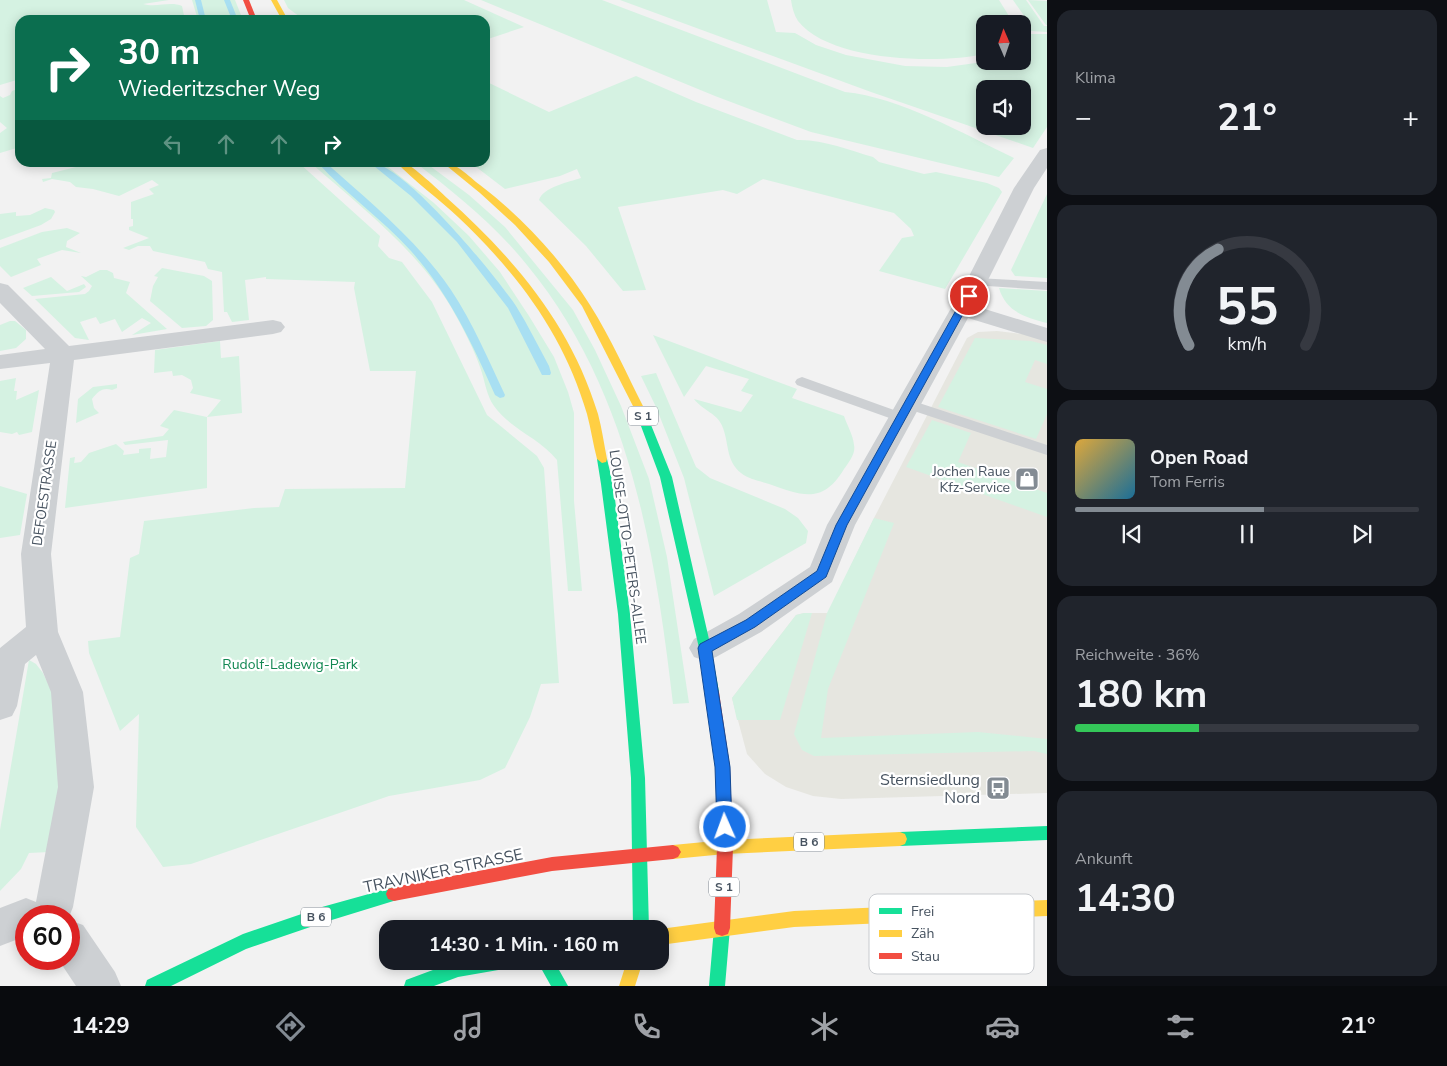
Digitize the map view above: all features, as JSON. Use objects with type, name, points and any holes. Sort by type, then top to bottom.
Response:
[{"type":"main road","points":[[246,0],[252,15]]},
{"type":"main road","points":[[274,0],[282,15]]},
{"type":"main road","name":"LOUISE-OTTO-PETERS-ALLEE","points":[[405,167],[482,233],[512,268],[548,315],[568,352],[591,409],[606,484],[624,614],[638,778],[641,920]]},
{"type":"main road","name":"S 1","points":[[452,167],[483,191],[518,223],[552,260],[586,306],[610,348],[638,404],[666,477],[705,648],[723,767],[725,847],[722,928]]},
{"type":"main road","name":"B 6","points":[[725,847],[1047,833]]},
{"type":"main road","name":"TRAVNIKER STRASSE","points":[[153,986],[243,942],[322,915],[403,891],[552,864],[725,847]]},
{"type":"main road","points":[[1034,909],[1047,908]]},
{"type":"main road","points":[[669,936],[804,919],[869,916]]},
{"type":"main road","points":[[717,986],[722,928]]},
{"type":"main road","points":[[412,986],[455,970]]},
{"type":"main road","points":[[551,970],[560,986]]},
{"type":"main road","points":[[627,986],[631,970]]},
{"type":"street","points":[[705,648],[750,623],[822,574],[841,525],[977,282],[1024,188],[1047,154]]},
{"type":"street","points":[[0,290],[64,354]]},
{"type":"street","points":[[961,309],[1047,335]]},
{"type":"street","points":[[0,362],[64,354],[79,350],[273,327]]},
{"type":"street","name":"DEFOESTRASSE","points":[[50,905],[76,787],[67,692],[42,632],[36,554],[64,354]]},
{"type":"street","points":[[0,706],[10,658],[42,632]]},
{"type":"street","points":[[0,927],[15,924]]},
{"type":"street","points":[[80,958],[100,986]]},
{"type":"lane","points":[[977,282],[1047,286]]},
{"type":"lane","points":[[802,382],[1047,450]]},
{"type":"shaded area","points":[[997,331],[1031,335],[1047,340],[1047,793],[841,799],[813,796],[786,787],[765,774],[747,754],[732,698],[796,615],[828,613],[874,518],[967,338],[978,332]]},
{"type":"green space","points":[[0,0],[169,0],[143,4],[173,4],[182,6],[184,15],[15,15],[15,80],[0,85]]},
{"type":"green space","points":[[192,0],[235,0],[241,15],[196,15]]},
{"type":"green space","points":[[284,0],[464,0],[524,27],[490,38],[490,15],[297,15],[288,8]]},
{"type":"green space","points":[[481,0],[602,0],[845,92],[866,95],[909,109],[1014,158],[999,177],[811,132],[715,96]]},
{"type":"green space","points":[[620,0],[767,0],[776,32],[795,33],[816,45],[846,55],[905,66],[947,67],[976,63],[976,70],[1031,70],[1031,34],[1047,34],[1047,127],[1033,148],[995,135],[1031,135],[1031,80],[976,80],[976,128]]},
{"type":"green space","points":[[791,0],[999,0],[1008,15],[976,15],[976,55],[941,59],[914,59],[886,57],[834,45],[813,35],[798,21],[793,11]]},
{"type":"green space","points":[[1013,0],[1026,0],[1044,26],[1047,26],[1047,32],[1031,31],[1031,15],[1024,15]]},
{"type":"green space","points":[[1028,0],[1047,1],[1047,25],[1046,25]]},
{"type":"green space","points":[[636,76],[696,102],[797,140],[816,141],[835,146],[873,157],[879,162],[924,174],[936,172],[987,183],[999,188],[1002,192],[945,289],[879,271],[902,238],[914,236],[911,229],[894,213],[763,179],[737,194],[723,190],[618,207],[646,290],[623,291],[586,246],[539,200],[541,195],[551,188],[581,178],[577,169],[560,176],[505,189],[476,167],[490,167],[490,83],[549,112]]},
{"type":"green space","points":[[15,90],[15,148],[0,153],[0,133],[7,128],[0,122],[0,96],[3,98],[10,95]]},
{"type":"green space","name":"Rudolf-Ladewig-Park","points":[[76,167],[303,167],[380,236],[378,246],[389,258],[402,262],[432,302],[487,415],[537,456],[544,468],[559,683],[541,684],[530,717],[505,768],[480,780],[389,796],[191,864],[163,867],[136,827],[139,714],[120,731],[89,653],[88,641],[120,637],[130,558],[139,554],[144,521],[254,508],[279,507],[285,489],[405,488],[416,371],[370,371],[354,288],[355,282],[266,279],[266,277],[245,280],[249,320],[232,322],[227,312],[224,312],[222,272],[208,269],[205,262],[153,251],[150,246],[138,246],[129,250],[123,248],[149,238],[129,230],[129,227],[133,226],[131,202],[154,194],[149,189],[159,185],[152,180],[119,196],[93,189],[76,187],[70,182],[52,179],[43,182],[42,179],[51,178],[52,173]]},
{"type":"green space","points":[[316,167],[388,167],[434,203],[469,236],[500,272],[554,357],[574,413],[574,501],[582,591],[568,591],[557,460],[550,452],[508,421],[494,406],[487,392],[478,361],[466,335],[442,294],[427,272],[391,233]]},
{"type":"green space","points":[[421,167],[431,167],[469,195],[505,227],[573,310],[595,350],[621,406],[649,479],[667,557],[689,703],[673,704],[657,587],[646,530],[632,473],[613,418],[590,364],[562,313],[515,250],[446,186]]},
{"type":"green space","points":[[1047,194],[1047,278],[1015,276],[1011,270]]},
{"type":"green space","points":[[45,208],[54,210],[55,212],[51,219],[41,225],[0,240],[0,214],[16,212],[16,216],[30,215]]},
{"type":"green space","points":[[67,228],[80,233],[67,241],[66,247],[81,253],[62,250],[37,259],[41,265],[11,277],[0,266],[0,248],[42,232]]},
{"type":"green space","points":[[162,268],[204,276],[212,281],[213,320],[206,326],[182,328],[150,301],[153,286],[158,277],[154,276]]},
{"type":"green space","points":[[100,270],[107,270],[113,273],[114,278],[130,282],[126,293],[167,329],[132,335],[151,323],[142,318],[122,332],[115,319],[100,324],[96,317],[80,322],[89,340],[75,338],[35,299],[85,294],[92,286],[81,276],[86,277]]},
{"type":"green space","points":[[51,277],[67,291],[84,284],[86,287],[79,292],[32,296],[23,288]]},
{"type":"green space","points":[[999,288],[1047,291],[1047,323],[1024,316],[1011,308],[1006,303]]},
{"type":"green space","points":[[15,321],[26,330],[26,339],[16,348],[0,351],[0,325]]},
{"type":"green space","points":[[653,335],[797,389],[792,398],[844,416],[852,438],[854,451],[836,480],[828,488],[820,492],[802,494],[754,480],[741,473],[730,458],[721,423],[694,399],[741,412],[753,395],[741,391],[749,379],[706,366],[684,397]]},
{"type":"green space","points":[[975,338],[1031,341],[1047,345],[1047,364],[1035,360],[1025,382],[1047,389],[1047,414],[1036,439],[938,407]]},
{"type":"green space","points":[[220,341],[221,358],[239,356],[242,413],[207,417],[221,400],[190,393],[193,388],[191,380],[182,375],[173,376],[172,371],[154,373],[155,350]]},
{"type":"green space","points":[[656,373],[696,467],[710,478],[785,509],[798,518],[808,531],[806,543],[714,596],[684,478],[656,407],[641,376]]},
{"type":"green space","points":[[16,378],[14,391],[17,391],[16,400],[39,390],[32,432],[19,435],[17,432],[12,434],[0,432],[0,381]]},
{"type":"green space","points":[[117,384],[117,388],[98,392],[92,399],[94,408],[99,413],[76,423],[78,399],[93,387]]},
{"type":"green space","points":[[174,410],[207,417],[207,488],[65,508],[70,458],[75,457],[74,463],[81,462],[89,453],[116,444],[124,451],[123,455],[139,453],[139,449],[151,448],[150,459],[166,457],[168,440],[125,445],[123,442],[163,436],[169,429],[160,426]]},
{"type":"green space","points":[[932,420],[971,433],[958,462],[1047,493],[1047,517],[906,467]]},
{"type":"green space","points":[[0,486],[27,494],[20,535],[0,538]]},
{"type":"green space","points":[[874,518],[894,523],[828,689],[821,738],[978,732],[1047,739],[1047,754],[1034,751],[814,756],[802,750],[794,734],[827,613]]},
{"type":"green space","points":[[812,613],[780,720],[737,720],[732,698],[796,615]]},
{"type":"green space","points":[[29,660],[36,664],[43,673],[53,694],[61,770],[49,852],[29,853],[21,869],[0,891],[0,830]]},
{"type":"waterway","points":[[198,0],[202,15]]},
{"type":"waterway","points":[[227,0],[233,15]]},
{"type":"waterway","points":[[326,167],[396,231],[431,269],[466,322],[500,395]]},
{"type":"waterway","points":[[379,167],[414,194],[460,240],[512,307],[546,373]]},
{"type":"traffic: fast","points":[[640,410],[666,477],[705,648],[712,692]]},
{"type":"traffic: fast","points":[[602,459],[624,614],[638,778],[641,920]]},
{"type":"traffic: fast","points":[[900,839],[1047,833]]},
{"type":"traffic: fast","points":[[153,986],[243,942],[322,915],[394,894]]},
{"type":"traffic: fast","points":[[717,986],[722,928]]},
{"type":"traffic: fast","points":[[412,986],[455,970]]},
{"type":"traffic: fast","points":[[550,970],[560,986]]},
{"type":"traffic: slow","points":[[274,0],[282,15]]},
{"type":"traffic: slow","points":[[405,167],[479,232],[514,271],[554,324],[572,359],[590,407],[602,459]]},
{"type":"traffic: slow","points":[[452,167],[483,191],[518,223],[552,260],[586,306],[640,410]]},
{"type":"traffic: slow","points":[[673,852],[725,847],[900,839]]},
{"type":"traffic: slow","points":[[1034,909],[1047,908]]},
{"type":"traffic: slow","points":[[669,936],[794,919],[869,916]]},
{"type":"traffic: slow","points":[[627,986],[632,970]]},
{"type":"traffic: jam","points":[[246,0],[252,15]]},
{"type":"traffic: jam","points":[[712,692],[723,767],[725,847],[722,928]]},
{"type":"traffic: jam","points":[[394,894],[552,864],[673,852]]},
{"type":"place","name":"Jochen Raue Kfz-Service","points":[[1027,479]]},
{"type":"place","name":"Sternsiedlung Nord","points":[[998,788]]},
{"type":"route","points":[[725,827],[723,767],[705,648],[750,623],[822,574],[841,525],[969,296]]}]
